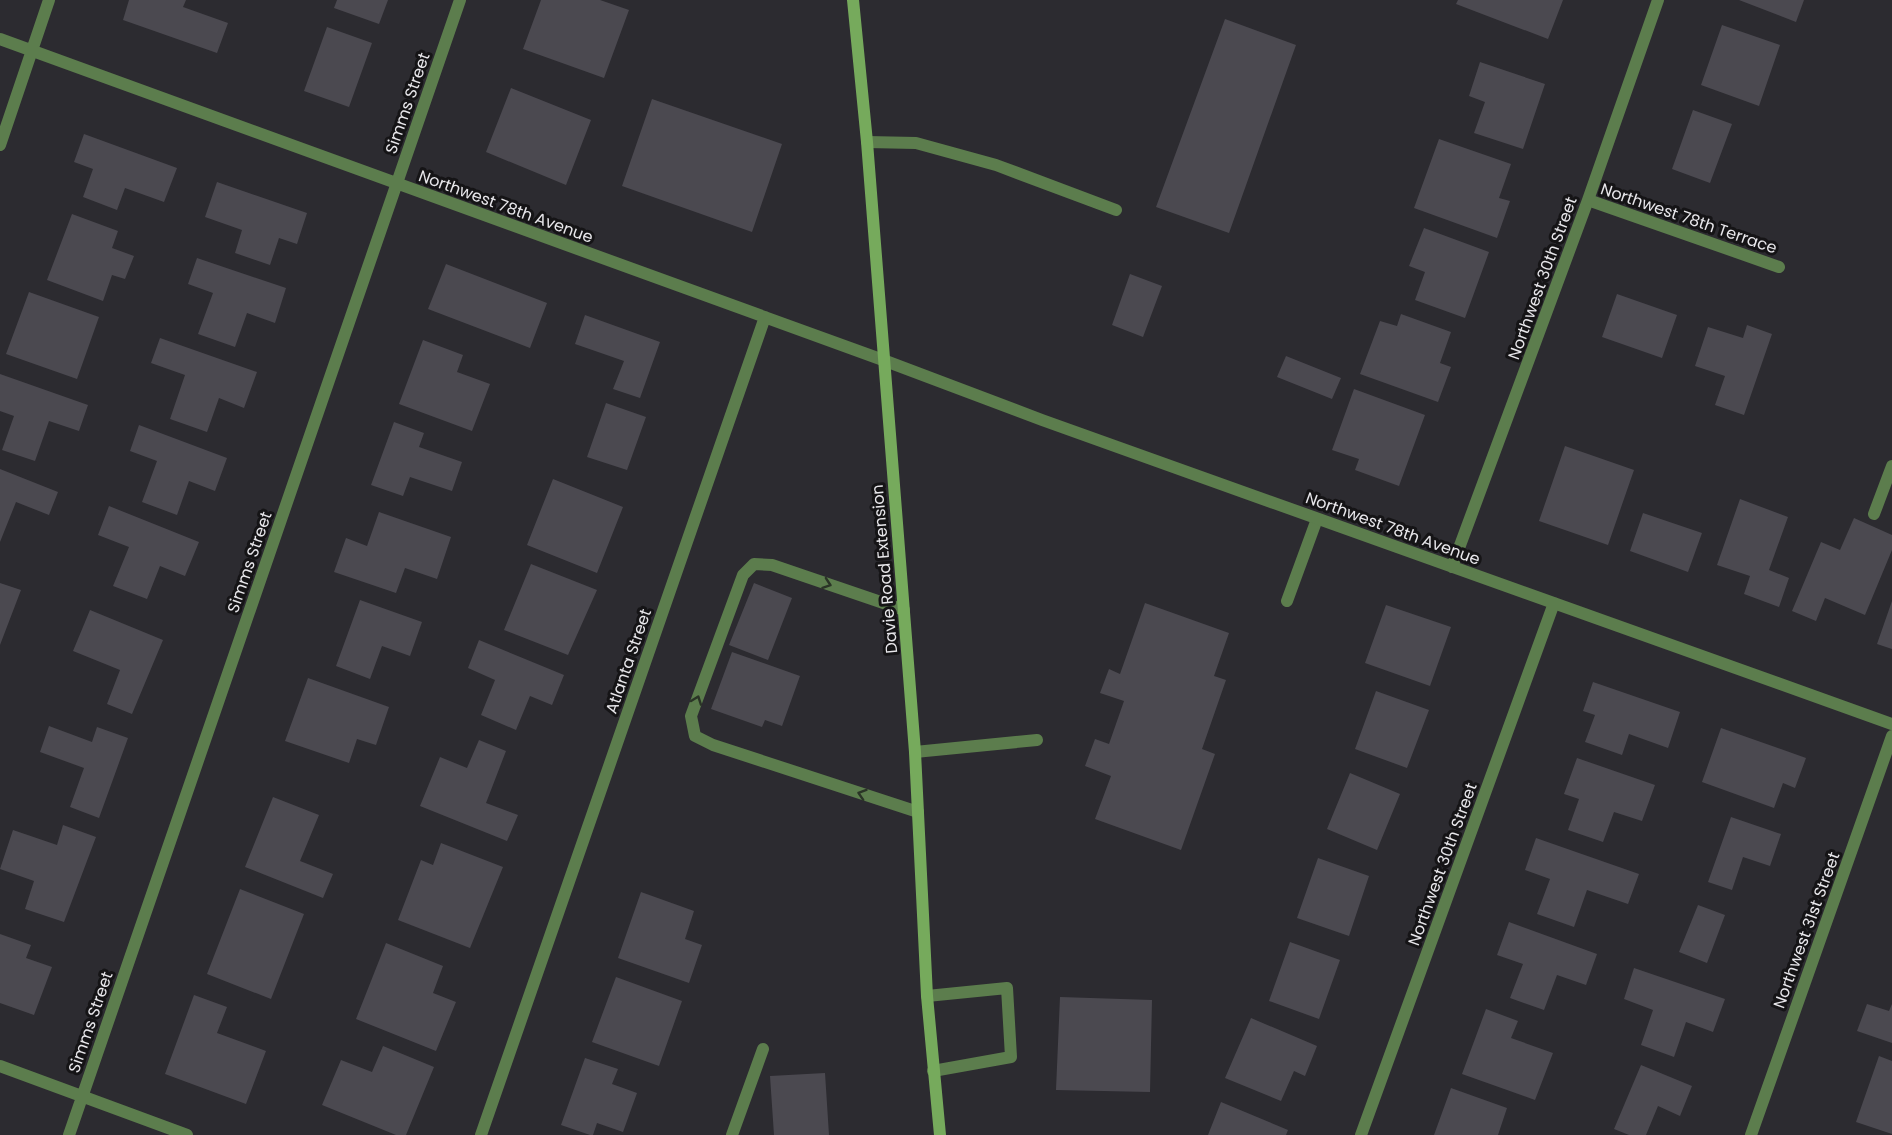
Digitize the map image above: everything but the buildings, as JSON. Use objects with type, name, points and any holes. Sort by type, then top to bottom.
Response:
[{"type":"main road","name":"Davie Road Extension","points":[[853,0],[867,142],[915,752],[927,996],[940,1135]]},
{"type":"street","points":[[0,145],[50,0]]},
{"type":"street","name":"Simms Street","points":[[69,1135],[460,0]]},
{"type":"street","name":"Northwest 30th Street","points":[[1452,567],[1588,200],[1658,0]]},
{"type":"street","name":"Northwest 78th Avenue","points":[[0,39],[765,317]]},
{"type":"street","points":[[867,142],[916,143],[939,149],[996,165],[1116,210]]},
{"type":"street","name":"Northwest 78th Terrace","points":[[1588,200],[1779,267]]},
{"type":"street","points":[[765,317],[884,360]]},
{"type":"street","name":"Atlanta Street","points":[[481,1135],[765,317]]},
{"type":"street","name":"Northwest 78th Avenue","points":[[884,360],[1042,420],[1892,724]]},
{"type":"street","points":[[1874,514],[1892,466]]},
{"type":"street","points":[[1287,601],[1317,519]]},
{"type":"street","points":[[903,610],[772,565],[754,564],[743,575],[691,716],[695,736],[713,745],[918,812]]},
{"type":"street","name":"Northwest 30th Street","points":[[1360,1135],[1554,603]]},
{"type":"street","name":"Northwest 31st Street","points":[[1750,1135],[1892,736]]},
{"type":"street","points":[[915,752],[1037,740]]},
{"type":"street","points":[[927,996],[1007,987],[1011,1057],[933,1071]]},
{"type":"street","points":[[732,1135],[763,1049]]},
{"type":"street","points":[[0,1066],[187,1135]]}]
